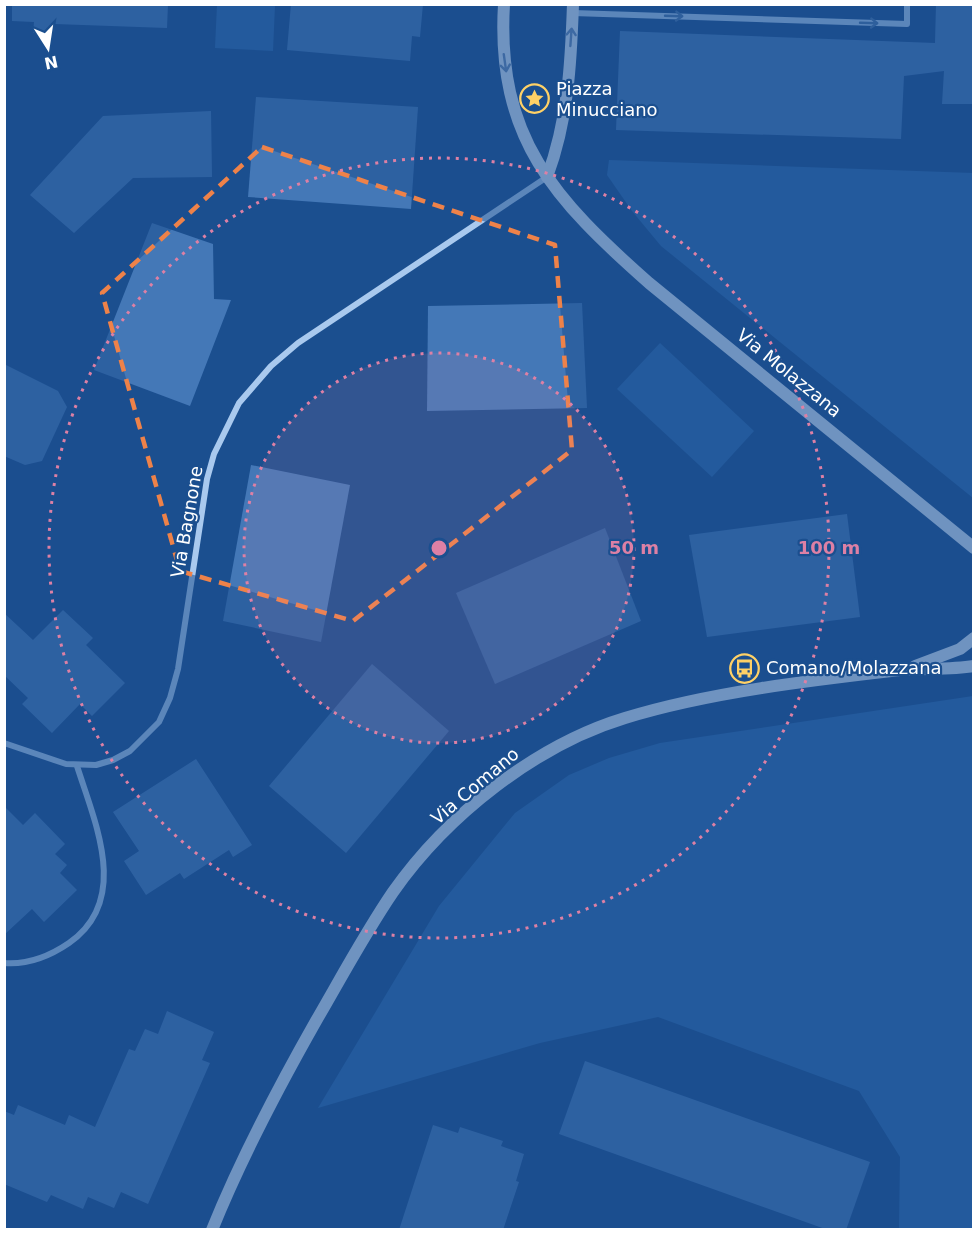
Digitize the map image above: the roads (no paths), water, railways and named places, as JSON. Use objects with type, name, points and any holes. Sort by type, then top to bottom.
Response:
[{"type":"street","points":[[504,4],[502,44],[511,97],[526,141],[548,177]]},
{"type":"street","points":[[548,177],[566,107],[573,9],[616,14],[907,24],[907,4]]},
{"type":"street","name":"Via Molazzana","points":[[548,177],[561,198],[584,223],[649,282],[974,548]]},
{"type":"street","name":"Via Bagnone","points":[[4,743],[53,761],[77,766],[113,760],[138,745],[159,722],[170,698],[182,652],[207,479],[220,441],[239,403],[271,366],[297,343],[460,233],[548,177]]},
{"type":"street","points":[[903,670],[960,649],[974,638]]},
{"type":"street","name":"Via Comano","points":[[212,1230],[299,1051],[383,908],[419,861],[488,793],[535,759],[569,739],[626,717],[739,694],[903,670],[974,666]]},
{"type":"street","points":[[4,963],[33,961],[64,947],[90,924],[101,906],[106,885],[104,861],[77,766]]},
{"type":"place","name":"Piazza Minucciano","points":[[535,99]]},
{"type":"place","name":"Comano/Molazzana","points":[[745,668]]}]
